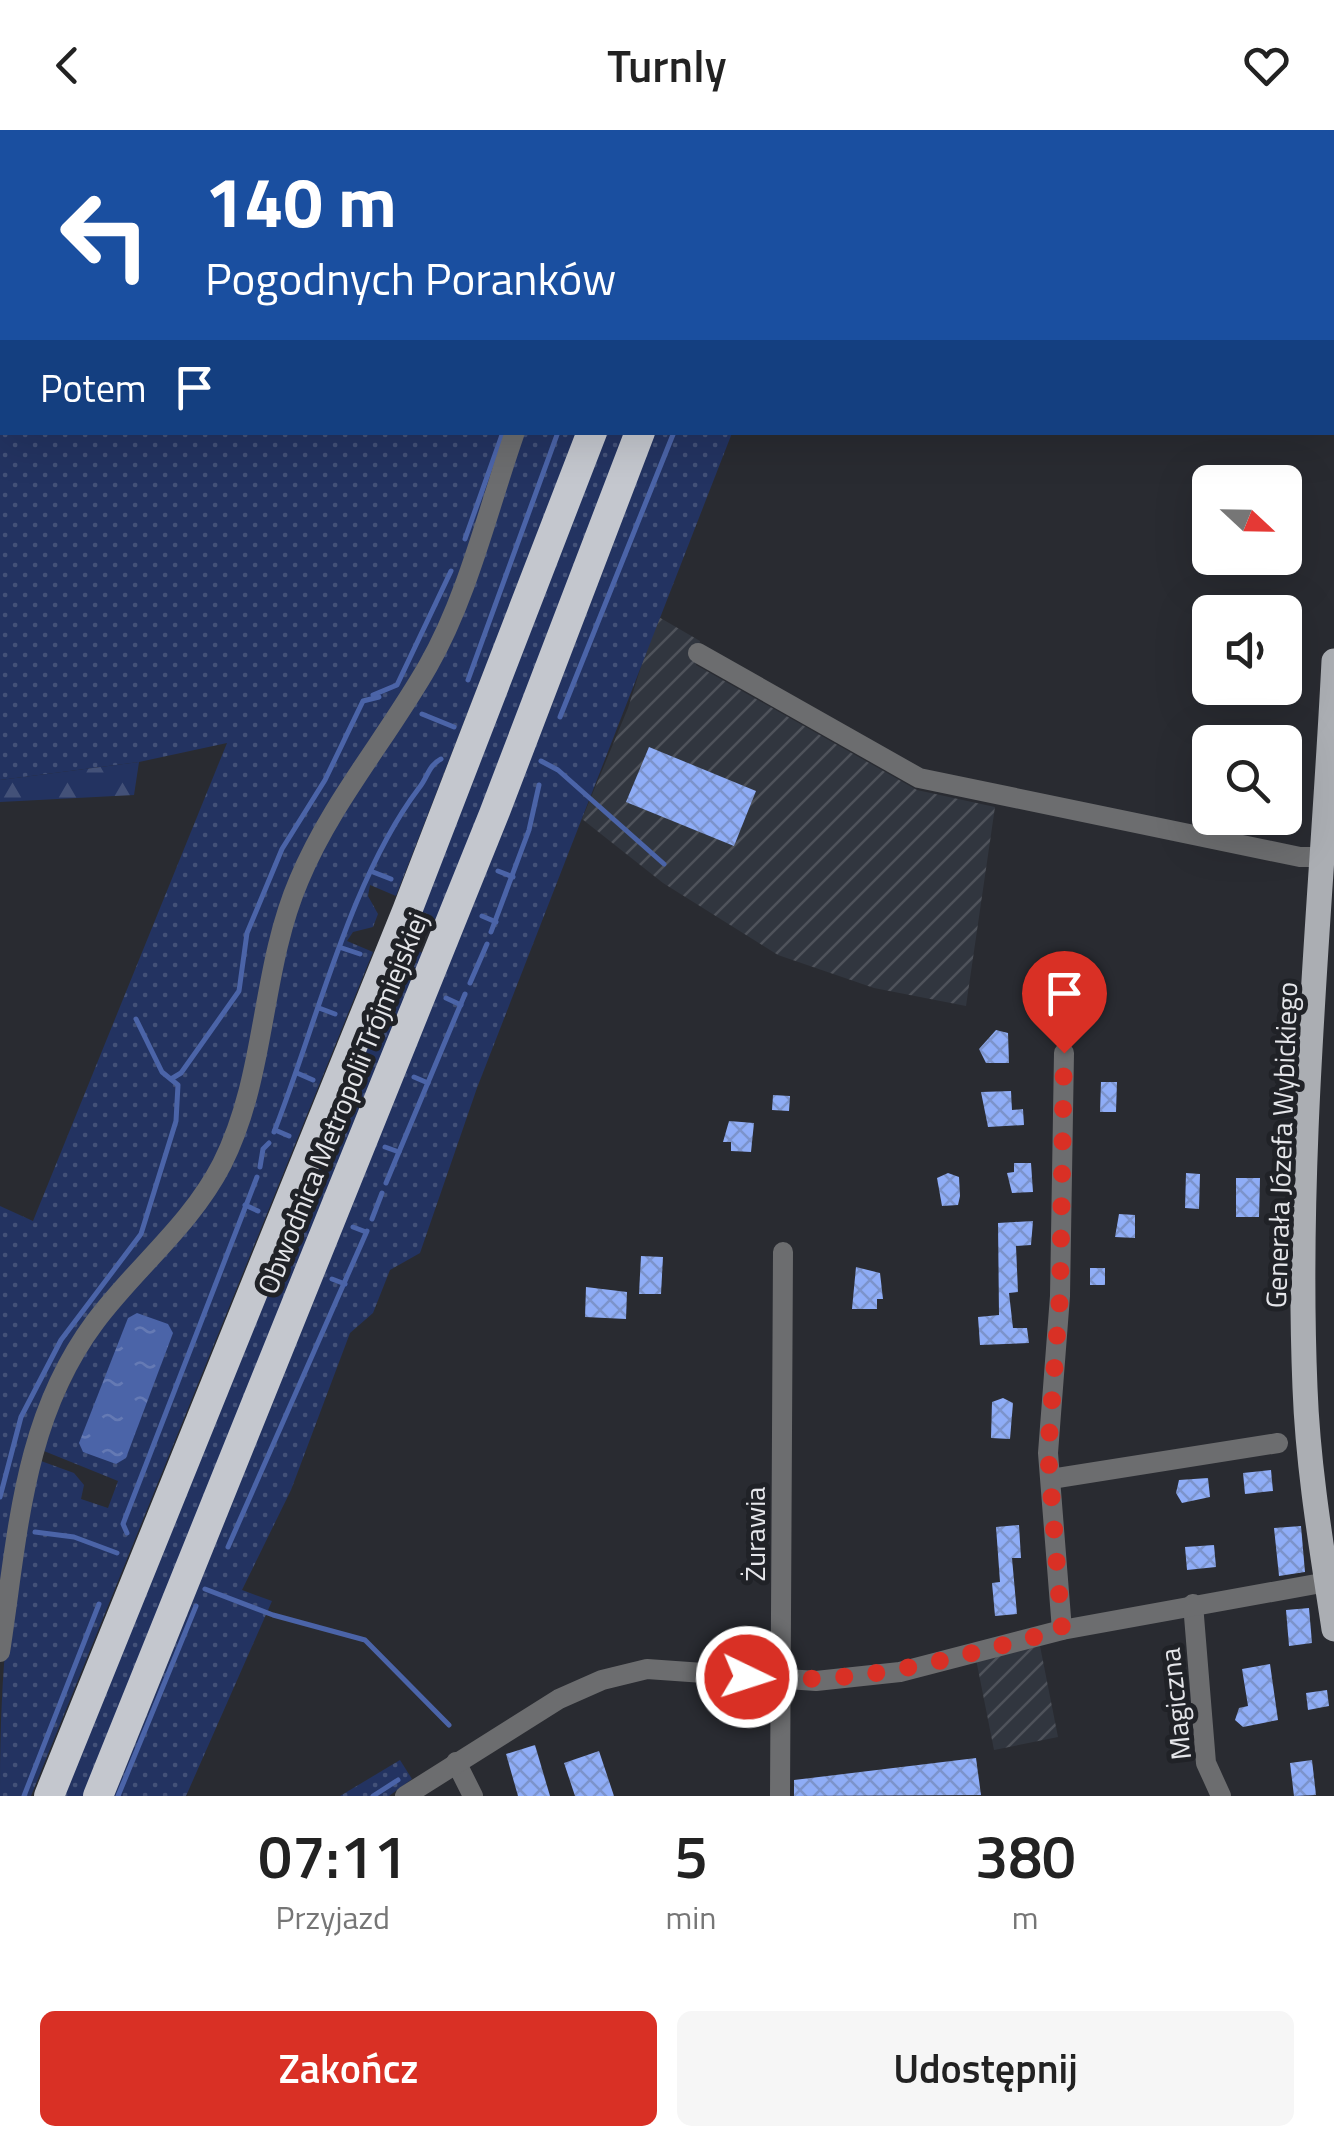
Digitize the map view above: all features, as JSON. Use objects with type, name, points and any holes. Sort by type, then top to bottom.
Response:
[{"type":"highway","name":"Obwodnica Metropolii Trójmiejskiej","points":[[50,1796],[391,950],[591,435]]},
{"type":"highway","name":"Obwodnica Metropolii Trójmiejskiej","points":[[98,1796],[448,930],[639,435]]},
{"type":"main road","name":"Generała Józefa Wybickiego","points":[[1334,661],[1328,846],[1306,1186],[1304,1356],[1308,1428],[1334,1629]]},
{"type":"street","points":[[0,1652],[22,1498],[46,1410],[96,1321],[175,1235],[222,1163],[247,1098],[280,937],[300,877],[430,664],[514,435]]},
{"type":"street","points":[[698,653],[918,778],[1300,857],[1328,846]]},
{"type":"street","points":[[1062,1630],[1048,1452],[1060,1296],[1064,1053]]},
{"type":"street","name":"Żurawia","points":[[780,1796],[783,1252]]},
{"type":"street","points":[[1051,1478],[1278,1443]]},
{"type":"street","points":[[405,1796],[559,1699],[646,1669],[780,1680],[900,1672],[1062,1630],[1327,1582]]},
{"type":"street","name":"Magiczna","points":[[1193,1604],[1206,1763],[1221,1796]]},
{"type":"street","points":[[456,1762],[473,1796]]},
{"type":"shaded area","points":[[657,616],[700,641],[696,665],[917,790],[995,807],[966,1006],[874,988],[778,955],[663,883],[582,819],[628,708]]},
{"type":"shaded area","points":[[1040,1646],[1058,1737],[994,1750],[976,1659]]},
{"type":"green space","points":[[0,435],[508,435],[438,631],[313,838],[250,1062],[214,1167],[66,1354],[0,1613],[0,1206],[33,1221],[227,743],[139,762],[0,780]]},
{"type":"green space","points":[[520,435],[576,435],[396,896],[370,885],[368,896],[378,914],[373,927],[353,932],[347,941],[373,952],[31,1796],[0,1796],[7,1627],[20,1542],[41,1461],[74,1473],[84,1485],[81,1499],[108,1508],[118,1481],[39,1449],[91,1338],[211,1196],[283,947],[323,844],[424,686]]},
{"type":"green space","points":[[601,435],[629,435],[434,932],[426,929],[432,916],[425,913],[419,926],[410,923]]},
{"type":"green space","points":[[654,435],[731,435],[477,1088],[420,1253],[390,1270],[373,1313],[350,1333],[291,1490],[242,1590],[272,1601],[186,1796],[110,1796],[546,719]]},
{"type":"green space","points":[[139,762],[134,795],[0,802],[0,780]]},
{"type":"green space","points":[[401,944],[410,948],[404,960],[412,964],[418,951],[425,954],[84,1796],[57,1796]]},
{"type":"green space","points":[[400,1760],[412,1779],[389,1796],[340,1796]]},
{"type":"water","points":[[137,1313],[168,1324],[173,1333],[126,1458],[116,1464],[83,1452],[79,1443],[128,1318]]},
{"type":"building","points":[[649,747],[756,791],[734,846],[626,802]]},
{"type":"building","points":[[996,1030],[1008,1033],[1009,1063],[986,1063],[979,1049]]},
{"type":"building","points":[[1101,1082],[1117,1082],[1116,1112],[1100,1112]]},
{"type":"building","points":[[1011,1091],[1012,1110],[1023,1109],[1024,1125],[988,1127],[981,1092]]},
{"type":"building","points":[[773,1095],[790,1096],[789,1111],[772,1110]]},
{"type":"building","points":[[729,1121],[754,1123],[751,1152],[731,1151],[731,1142],[723,1142]]},
{"type":"building","points":[[1014,1163],[1031,1163],[1033,1192],[1012,1193],[1007,1173],[1014,1172]]},
{"type":"building","points":[[948,1173],[959,1177],[960,1196],[958,1205],[942,1206],[937,1178]]},
{"type":"building","points":[[1186,1173],[1200,1174],[1199,1209],[1185,1208]]},
{"type":"building","points":[[1236,1178],[1260,1178],[1259,1217],[1236,1217]]},
{"type":"building","points":[[1119,1214],[1135,1215],[1135,1238],[1115,1237]]},
{"type":"building","points":[[1033,1221],[1031,1245],[1016,1246],[1018,1292],[1009,1293],[1013,1328],[1027,1328],[1029,1343],[980,1345],[978,1317],[999,1315],[998,1223]]},
{"type":"building","points":[[641,1256],[663,1257],[661,1294],[639,1294]]},
{"type":"building","points":[[856,1267],[880,1273],[883,1299],[877,1299],[877,1309],[852,1309]]},
{"type":"building","points":[[1090,1268],[1105,1268],[1105,1285],[1090,1285]]},
{"type":"building","points":[[586,1287],[627,1292],[626,1319],[585,1317]]},
{"type":"building","points":[[1003,1398],[1013,1403],[1010,1439],[991,1438],[992,1402]]},
{"type":"building","points":[[1271,1470],[1273,1491],[1245,1494],[1243,1473]]},
{"type":"building","points":[[1208,1478],[1210,1497],[1182,1503],[1176,1493],[1179,1480]]},
{"type":"building","points":[[1019,1525],[1021,1558],[1012,1558],[1017,1614],[995,1616],[992,1583],[1000,1582],[996,1527]]},
{"type":"building","points":[[1301,1526],[1305,1572],[1279,1576],[1274,1528]]},
{"type":"building","points":[[1214,1545],[1216,1567],[1187,1570],[1185,1547]]},
{"type":"building","points":[[1309,1608],[1312,1643],[1289,1646],[1286,1610]]},
{"type":"building","points":[[1270,1664],[1278,1720],[1243,1727],[1235,1720],[1239,1708],[1248,1706],[1242,1669]]},
{"type":"building","points":[[1327,1690],[1329,1706],[1308,1710],[1306,1693]]},
{"type":"building","points":[[535,1745],[550,1796],[518,1796],[506,1754]]},
{"type":"building","points":[[599,1751],[614,1796],[575,1796],[564,1763]]},
{"type":"building","points":[[976,1758],[981,1795],[794,1796],[794,1780]]},
{"type":"building","points":[[1312,1760],[1316,1795],[1294,1796],[1290,1763]]},
{"type":"waterway","points":[[465,539],[502,435]]},
{"type":"waterway","points":[[468,680],[557,435]]},
{"type":"waterway","points":[[560,717],[673,435]]},
{"type":"waterway","points":[[373,695],[397,685],[451,571]]},
{"type":"waterway","points":[[171,1079],[181,1073],[239,991],[247,933],[282,849],[325,780],[363,701],[379,697]]},
{"type":"waterway","points":[[422,714],[454,727]]},
{"type":"waterway","points":[[274,1132],[336,954],[373,865],[431,768],[441,759]]},
{"type":"waterway","points":[[541,761],[558,770],[664,864]]},
{"type":"waterway","points":[[491,932],[529,830],[539,785]]},
{"type":"waterway","points":[[498,871],[513,877]]},
{"type":"waterway","points":[[373,872],[391,879]]},
{"type":"waterway","points":[[482,916],[496,922]]},
{"type":"waterway","points":[[470,983],[487,944]]},
{"type":"waterway","points":[[342,948],[360,954]]},
{"type":"waterway","points":[[386,1183],[465,994]]},
{"type":"waterway","points":[[446,998],[461,1005]]},
{"type":"waterway","points":[[319,1008],[335,1014]]},
{"type":"waterway","points":[[0,1497],[21,1417],[61,1340],[141,1234],[176,1121],[178,1085],[162,1072],[136,1019]]},
{"type":"waterway","points":[[297,1073],[313,1080]]},
{"type":"waterway","points":[[414,1077],[428,1083]]},
{"type":"waterway","points":[[275,1130],[289,1136]]},
{"type":"waterway","points":[[260,1167],[263,1149],[269,1143]]},
{"type":"waterway","points":[[385,1147],[399,1152]]},
{"type":"waterway","points":[[127,1533],[123,1524],[257,1177]]},
{"type":"waterway","points":[[372,1219],[382,1193]]},
{"type":"waterway","points":[[245,1205],[258,1211]]},
{"type":"waterway","points":[[353,1227],[366,1232]]},
{"type":"waterway","points":[[228,1547],[367,1231]]},
{"type":"waterway","points":[[332,1279],[345,1284]]},
{"type":"waterway","points":[[35,1532],[74,1537],[117,1553]]},
{"type":"waterway","points":[[205,1589],[273,1615],[365,1640],[449,1725]]},
{"type":"waterway","points":[[24,1796],[99,1604]]},
{"type":"waterway","points":[[118,1796],[196,1606]]},
{"type":"waterway","points":[[373,1796],[398,1780]]},
{"type":"route","points":[[747,1677],[816,1681],[900,1672],[1062,1630],[1048,1452],[1060,1296],[1064,1053]]}]
